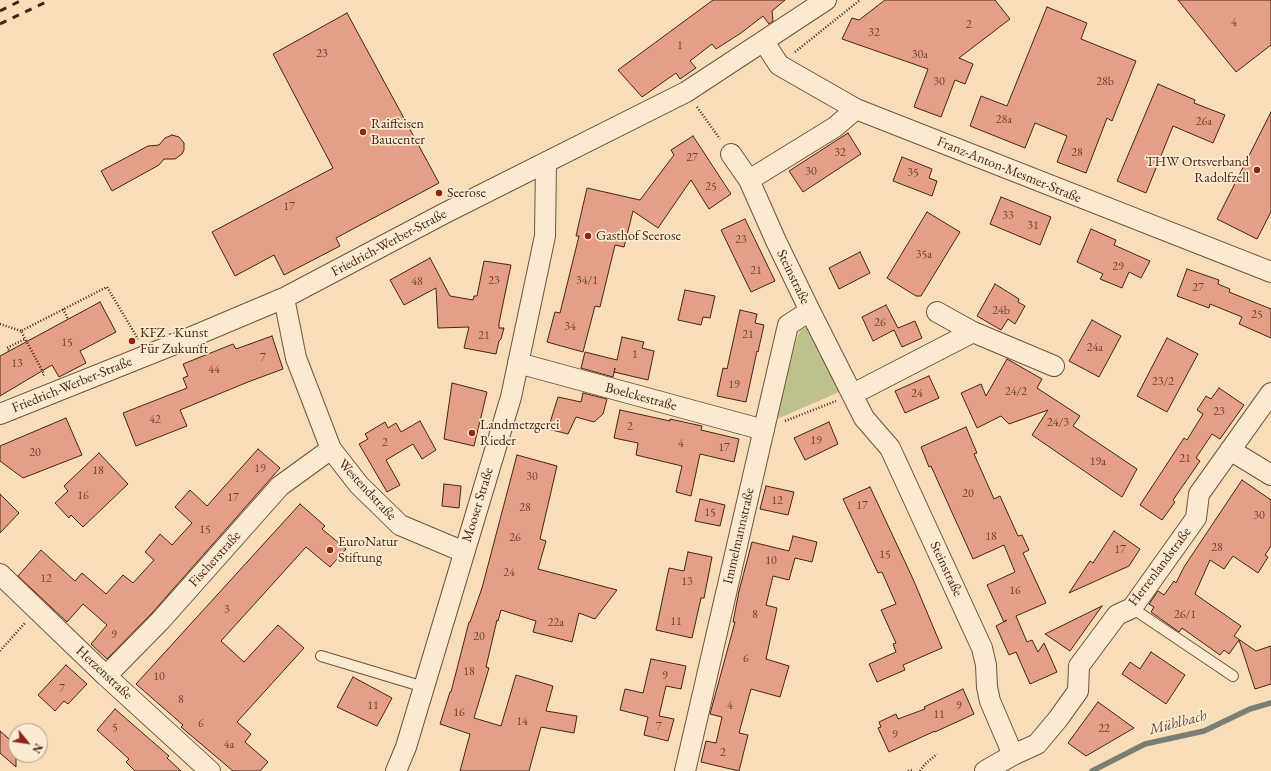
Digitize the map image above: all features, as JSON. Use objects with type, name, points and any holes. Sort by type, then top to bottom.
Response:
[{"type":"street","name":"Friedrich-Werber-Straße","points":[[0,414],[244,316],[284,298],[447,212],[686,92],[826,0]]},
{"type":"street","name":"Franz-Anton-Mesmer-Straße","points":[[764,42],[780,65],[856,109],[1271,272]]},
{"type":"street","points":[[749,180],[835,127],[856,109]]},
{"type":"street","name":"Steinstraße","points":[[731,154],[749,180],[776,241],[864,418],[890,448],[982,648],[986,665],[987,687],[1000,765]]},
{"type":"street","name":"Mooser Straße","points":[[396,771],[406,747],[511,397],[545,236],[546,162]]},
{"type":"street","name":"Westendstraße","points":[[284,298],[296,358],[331,449],[359,485],[400,525],[464,552]]},
{"type":"street","name":"Immelmannstraße","points":[[685,771],[788,326],[810,311]]},
{"type":"street","points":[[937,312],[973,332],[1054,366]]},
{"type":"street","points":[[853,394],[973,332]]},
{"type":"street","name":"Boelckestraße","points":[[518,363],[764,430]]},
{"type":"street","name":"Herrenlandstraße","points":[[1000,765],[1037,744],[1058,719],[1078,691],[1078,666],[1117,615],[1132,608],[1196,518],[1199,494],[1271,393]]},
{"type":"street","name":"Fischerstraße","points":[[106,676],[161,620],[280,486],[331,449]]},
{"type":"street","points":[[1230,450],[1271,475]]},
{"type":"street","name":"Herzenstraße","points":[[0,574],[106,676],[210,771]]},
{"type":"lane","points":[[1132,608],[1233,676]]},
{"type":"lane","points":[[322,656],[424,687]]},
{"type":"path","points":[[780,65],[860,0]]},
{"type":"path","points":[[686,92],[731,154]]},
{"type":"path","points":[[0,324],[22,331],[107,287],[148,355]]},
{"type":"path","points":[[64,310],[68,319]]},
{"type":"path","points":[[22,331],[44,374],[39,377]]},
{"type":"path","points":[[9,350],[7,348],[25,339]]},
{"type":"path","points":[[764,430],[853,394]]},
{"type":"path","points":[[0,650],[37,609]]},
{"type":"path","points":[[920,771],[925,764],[937,754]]},
{"type":"path","points":[[908,771],[913,771]]},
{"type":"green space","points":[[808,327],[846,389],[777,419],[776,412],[798,335],[801,330]]},
{"type":"building","points":[[713,0],[785,0],[772,11],[773,21],[769,24],[763,16],[741,33],[716,49],[712,44],[690,61],[696,68],[680,79],[676,73],[642,97],[618,70]]},
{"type":"building","points":[[885,0],[995,0],[1010,19],[959,58],[973,64],[965,84],[955,80],[941,117],[914,107],[928,69],[842,39],[852,18],[859,20]]},
{"type":"building","points":[[1178,0],[1271,0],[1271,45],[1236,72]]},
{"type":"building","points":[[1047,7],[1087,23],[1081,39],[1136,61],[1112,121],[1107,118],[1086,173],[1057,162],[1067,136],[1035,123],[1025,148],[970,126],[981,96],[1007,106]]},
{"type":"building","points":[[347,13],[439,183],[336,238],[340,246],[284,275],[274,255],[235,276],[212,232],[333,168],[273,54]]},
{"type":"building","points":[[1158,84],[1195,100],[1194,103],[1225,115],[1213,143],[1173,126],[1146,193],[1117,181]]},
{"type":"building","name":"THW Ortsverband Radolfzell","points":[[1271,112],[1271,212],[1257,239],[1217,219]]},
{"type":"building","points":[[848,133],[861,154],[803,192],[789,171]]},
{"type":"building","points":[[172,135],[179,137],[184,143],[184,150],[182,154],[175,159],[164,159],[159,165],[112,191],[101,171],[148,146],[159,145],[165,138]]},
{"type":"building","points":[[693,136],[731,194],[709,209],[691,180],[658,228],[633,211],[624,247],[615,245],[600,307],[595,306],[583,352],[547,342],[555,312],[560,313],[579,236],[576,236],[587,188],[640,200],[674,155],[671,150]]},
{"type":"building","points":[[902,157],[932,169],[929,178],[937,181],[932,196],[893,181]]},
{"type":"building","points":[[1001,197],[1051,217],[1040,245],[990,224]]},
{"type":"building","points":[[927,212],[960,232],[921,296],[916,296],[887,278]]},
{"type":"building","points":[[745,219],[775,281],[751,292],[721,230]]},
{"type":"building","points":[[1091,229],[1116,240],[1114,245],[1150,261],[1141,278],[1129,272],[1122,288],[1100,279],[1103,274],[1077,262]]},
{"type":"building","points":[[860,252],[870,273],[839,289],[829,268]]},
{"type":"building","points":[[430,258],[450,296],[473,300],[474,296],[477,296],[484,261],[511,265],[499,323],[499,328],[504,328],[496,354],[464,348],[469,327],[438,328],[436,288],[404,305],[390,280]]},
{"type":"building","points":[[1187,269],[1219,280],[1218,284],[1230,289],[1229,292],[1271,309],[1271,338],[1239,324],[1242,317],[1210,304],[1209,308],[1177,296]]},
{"type":"building","points":[[995,284],[1019,299],[1018,302],[1025,306],[1015,324],[1008,319],[1001,330],[977,316]]},
{"type":"building","points":[[685,290],[715,296],[710,318],[703,317],[701,325],[678,320]]},
{"type":"building","points":[[100,302],[116,332],[80,351],[86,363],[59,377],[52,365],[0,396],[0,356]]},
{"type":"building","points":[[886,305],[898,328],[915,321],[922,338],[902,347],[894,330],[873,341],[862,317]]},
{"type":"building","points":[[740,310],[757,314],[755,323],[764,325],[746,402],[717,396],[723,368],[727,369]]},
{"type":"building","points":[[1092,320],[1121,336],[1099,377],[1069,361]]},
{"type":"building","points":[[272,336],[283,369],[180,410],[187,426],[136,446],[123,413],[187,388],[183,378],[188,376],[183,364],[233,344],[236,349]]},
{"type":"building","points":[[622,337],[644,342],[642,348],[654,351],[648,380],[614,372],[613,377],[581,368],[585,352],[617,360]]},
{"type":"building","points":[[1167,338],[1198,354],[1167,412],[1137,396]]},
{"type":"building","points":[[1007,359],[1042,379],[1037,388],[1080,416],[1073,426],[1137,469],[1122,497],[1032,435],[1048,410],[1009,424],[1001,416],[977,428],[961,393],[981,384],[986,396]]},
{"type":"building","points":[[929,376],[939,398],[905,413],[895,391]]},
{"type":"building","points":[[452,383],[487,392],[474,446],[444,439]]},
{"type":"building","points":[[1219,388],[1244,405],[1220,439],[1212,434],[1196,458],[1200,461],[1173,500],[1175,502],[1162,520],[1140,505],[1184,438],[1187,440],[1203,414],[1197,410],[1206,396],[1211,399]]},
{"type":"building","points":[[583,393],[607,399],[603,414],[594,422],[576,417],[568,434],[548,429],[558,397],[581,402]]},
{"type":"building","points":[[620,410],[670,421],[670,419],[702,426],[701,430],[739,439],[734,462],[700,454],[691,496],[676,492],[682,466],[636,455],[638,443],[614,438]]},
{"type":"building","points":[[66,418],[82,455],[23,478],[0,461],[0,446]]},
{"type":"building","points":[[420,421],[436,450],[422,459],[413,444],[386,460],[400,485],[387,492],[359,444],[368,439],[365,434],[385,422],[388,428],[396,423],[401,432]]},
{"type":"building","points":[[829,422],[838,444],[805,460],[794,438]]},
{"type":"building","points":[[966,427],[977,453],[974,454],[994,499],[1000,496],[1018,536],[1022,535],[1029,550],[1023,553],[1046,603],[1016,616],[1027,642],[1032,640],[1038,652],[1044,643],[1057,672],[1030,684],[1016,652],[1009,655],[996,626],[1004,622],[987,585],[1015,572],[1004,545],[973,559],[921,447]]},
{"type":"building","points":[[258,449],[280,468],[152,613],[107,659],[91,644],[107,625],[83,604],[67,622],[18,576],[41,550],[75,581],[82,573],[106,594],[123,575],[133,583],[154,560],[145,552],[160,534],[172,545],[192,523],[175,507],[190,490],[207,506]]},
{"type":"building","points":[[99,453],[128,484],[83,527],[71,515],[69,518],[55,503],[68,491],[64,486]]},
{"type":"building","points":[[517,455],[557,466],[540,539],[546,541],[538,569],[617,590],[595,619],[579,613],[572,642],[533,632],[536,621],[501,610],[498,621],[497,620],[486,667],[489,668],[474,718],[501,726],[516,675],[553,686],[546,711],[577,716],[574,733],[541,727],[529,771],[460,771],[470,734],[440,724],[451,692],[469,622],[482,588]]},
{"type":"building","points":[[1242,480],[1271,500],[1271,546],[1265,555],[1268,557],[1258,573],[1233,556],[1224,569],[1210,560],[1195,594],[1241,626],[1234,636],[1256,651],[1271,646],[1271,684],[1255,689],[1239,640],[1229,654],[1224,650],[1220,655],[1182,628],[1179,632],[1151,612],[1154,607],[1149,604],[1158,591],[1164,595],[1174,581],[1176,583],[1184,567]]},
{"type":"building","points":[[444,484],[461,486],[459,508],[442,506]]},
{"type":"building","points":[[766,486],[794,492],[788,515],[760,509]]},
{"type":"building","points":[[870,487],[913,579],[942,648],[903,665],[905,670],[877,682],[869,664],[896,652],[893,644],[896,643],[881,610],[896,604],[882,572],[878,573],[843,499]]},
{"type":"building","points":[[0,494],[19,513],[0,533]]},
{"type":"building","points":[[700,499],[725,505],[720,526],[695,521]]},
{"type":"building","points":[[300,504],[325,526],[322,529],[346,549],[330,567],[306,547],[221,641],[244,662],[278,625],[304,648],[237,722],[251,734],[245,742],[268,762],[260,771],[233,771],[181,727],[183,725],[136,684]]},
{"type":"building","points":[[1114,531],[1140,549],[1129,566],[1069,593],[1090,561],[1093,563]]},
{"type":"building","points":[[793,536],[817,542],[812,562],[795,558],[789,580],[773,576],[766,605],[777,608],[766,659],[789,666],[780,697],[751,689],[739,733],[748,735],[739,771],[701,762],[706,741],[716,743],[722,717],[710,714],[735,622],[733,622],[739,591],[752,542],[789,551]]},
{"type":"building","points":[[688,552],[712,557],[704,598],[701,598],[692,638],[656,630],[669,568],[684,571]]},
{"type":"building","points":[[1102,606],[1070,651],[1045,634]]},
{"type":"building","points":[[1151,652],[1185,675],[1166,704],[1122,674],[1130,662],[1140,669]]},
{"type":"building","points":[[651,659],[686,666],[681,689],[666,686],[659,716],[674,719],[668,741],[644,735],[648,717],[620,710],[625,689],[643,693]]},
{"type":"building","points":[[66,665],[87,684],[68,704],[64,701],[55,711],[38,695]]},
{"type":"building","points":[[353,677],[392,698],[377,726],[337,707]]},
{"type":"building","points":[[963,689],[974,714],[889,752],[878,728],[881,727],[879,722],[896,714],[898,719],[925,709],[924,707]]},
{"type":"building","points":[[1098,702],[1134,728],[1086,756],[1068,743]]},
{"type":"building","points":[[115,709],[169,756],[167,758],[181,771],[135,771],[126,762],[129,759],[97,730]]},
{"type":"building","points":[[0,731],[8,738],[8,760],[0,753]]},
{"type":"waterway","name":"Mühlbach","points":[[1092,771],[1145,744],[1204,731],[1250,709],[1271,703]]},
{"type":"railway","points":[[0,11],[22,0]]},
{"type":"railway","points":[[0,24],[50,0]]},
{"type":"place","name":"Raiffeisen Baucenter","points":[[363,132]]},
{"type":"place","name":"THW Ortsverband Radolfzell","points":[[1257,170]]},
{"type":"place","name":"Seerose","points":[[439,193]]},
{"type":"place","name":"Gasthof Seerose","points":[[588,236]]},
{"type":"place","name":"KFZ - Kunst Für Zukunft","points":[[132,341]]},
{"type":"place","name":"Landmetzgerei Rieder","points":[[472,433]]},
{"type":"place","name":"EuroNatur Stiftung","points":[[330,550]]}]
